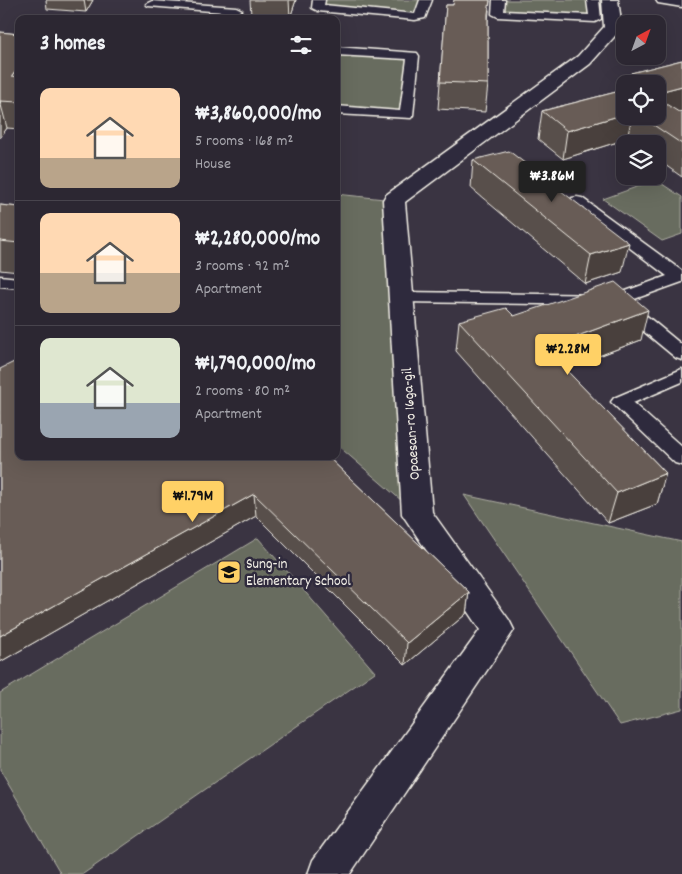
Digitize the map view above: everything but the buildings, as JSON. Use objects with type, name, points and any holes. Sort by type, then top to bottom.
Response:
[{"type":"street","name":"Opaesan-ro 16ga-gil","points":[[327,874],[498,630],[417,514],[394,200],[584,60],[612,28],[610,0]]},
{"type":"street","points":[[664,0],[682,2]]},
{"type":"lane","points":[[319,0],[318,8],[415,17],[421,16],[426,0]]},
{"type":"lane","points":[[500,0],[498,14],[594,19],[593,0]]},
{"type":"lane","points":[[152,4],[236,10]]},
{"type":"lane","points":[[340,51],[413,56],[406,115],[340,110]]},
{"type":"lane","points":[[577,201],[680,276]]},
{"type":"lane","points":[[401,297],[617,300],[680,276]]},
{"type":"lane","points":[[0,281],[15,283]]},
{"type":"lane","points":[[617,300],[682,354]]},
{"type":"lane","points":[[682,375],[620,402],[682,458]]},
{"type":"green space","points":[[321,0],[423,0],[419,16],[319,7]]},
{"type":"green space","points":[[499,0],[593,0],[595,19],[498,14]]},
{"type":"green space","points":[[340,51],[413,56],[406,115],[340,110]]},
{"type":"green space","points":[[642,185],[664,185],[682,197],[682,234],[662,241],[603,199]]},
{"type":"green space","points":[[340,194],[394,200],[417,514],[340,447]]},
{"type":"green space","points":[[464,495],[682,542],[682,709],[620,725]]},
{"type":"green space","points":[[258,538],[375,672],[83,874],[61,874],[0,770],[0,693]]},
{"type":"place","name":"Sung-in Elementary School","points":[[229,572]]}]
